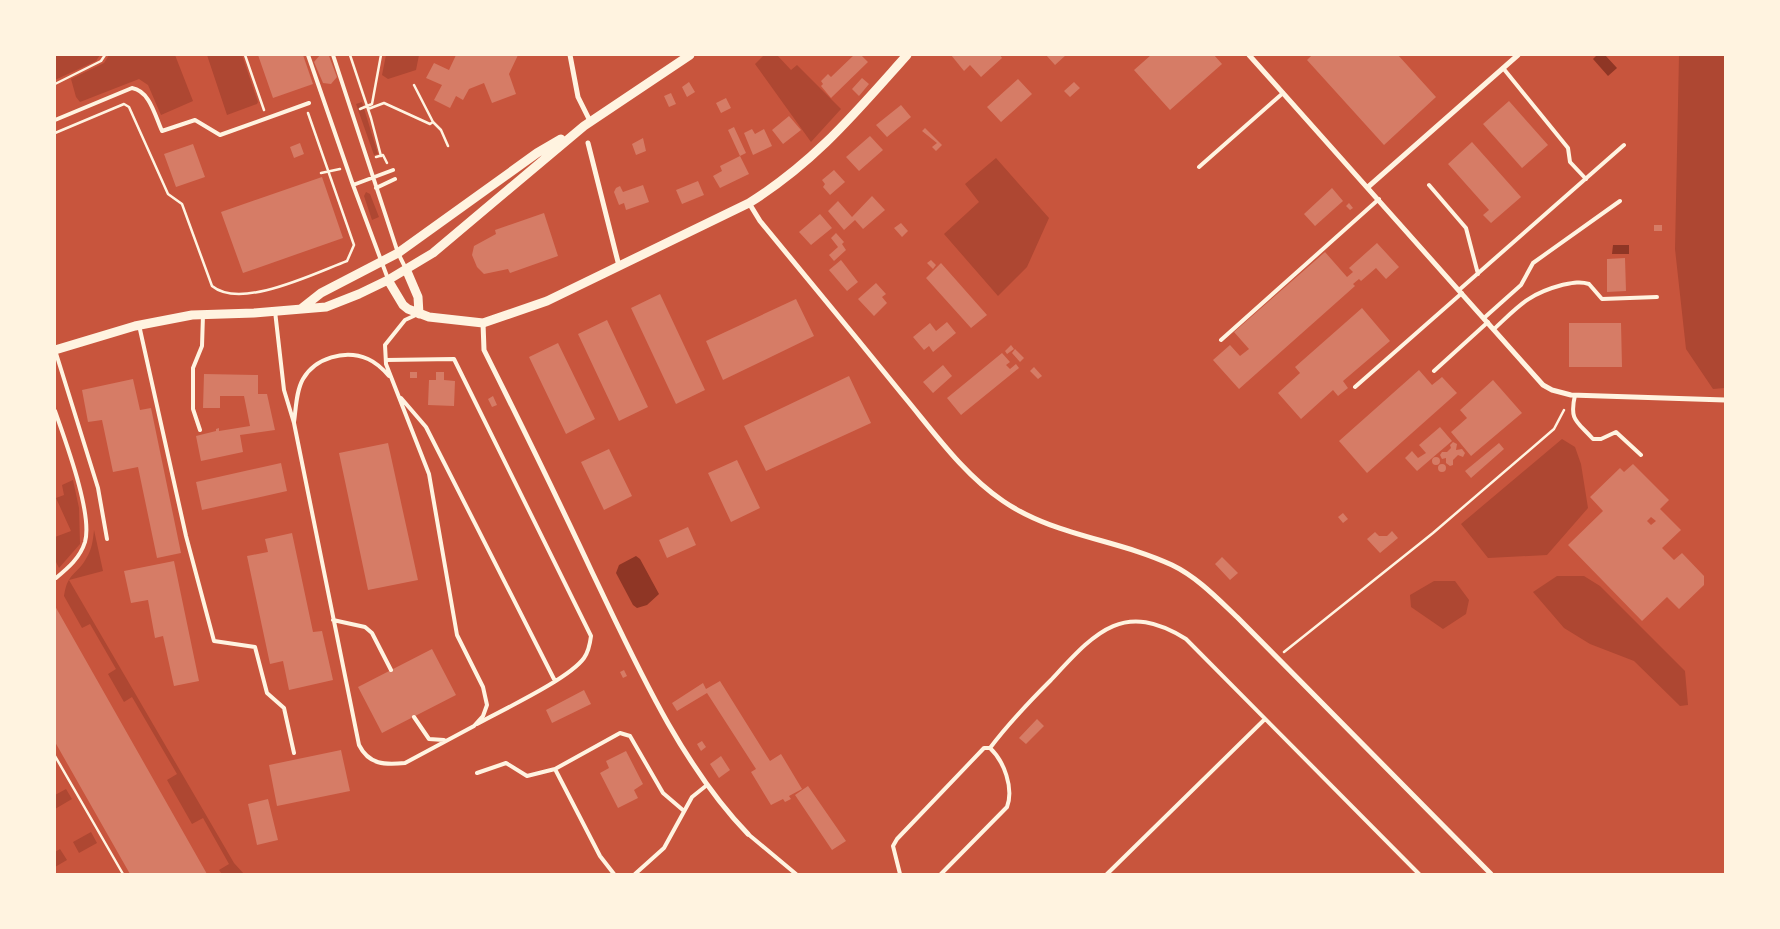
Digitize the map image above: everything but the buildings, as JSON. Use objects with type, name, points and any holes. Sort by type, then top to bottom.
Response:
[{"type":"street","points":[[570,55],[578,97],[587,123]]},
{"type":"street","points":[[302,308],[321,293],[398,253],[537,153],[587,123],[690,55]]},
{"type":"street","points":[[388,280],[403,305],[419,314],[483,323],[547,301],[749,203],[773,188],[821,149],[852,118],[906,55]]},
{"type":"street","points":[[1249,55],[1543,385],[1552,390],[1573,395],[1725,400]]},
{"type":"street","points":[[1368,187],[1518,55]]},
{"type":"street","points":[[55,350],[139,325],[203,314],[326,307],[388,280],[433,253],[587,123]]},
{"type":"street","points":[[588,143],[619,266]]},
{"type":"street","points":[[749,203],[760,221],[978,482],[1002,501],[1028,517],[1058,529],[1095,537],[1150,555],[1198,580],[1277,657],[1491,874]]},
{"type":"street","points":[[406,270],[418,297],[419,314]]},
{"type":"street","points":[[483,323],[484,350],[626,643],[664,717],[707,785],[728,814],[748,834]]},
{"type":"lane","points":[[308,55],[380,264],[388,280]]},
{"type":"lane","points":[[333,55],[353,111],[372,178],[398,253],[406,270]]},
{"type":"lane","points":[[1503,68],[1568,148],[1570,162],[1586,179]]},
{"type":"lane","points":[[55,120],[132,88],[140,90],[147,96],[162,131],[195,120],[220,135],[307,104]]},
{"type":"lane","points":[[1199,167],[1283,92]]},
{"type":"lane","points":[[1355,387],[1461,292],[1478,274],[1624,145]]},
{"type":"lane","points":[[353,185],[393,170]]},
{"type":"lane","points":[[376,188],[395,180]]},
{"type":"lane","points":[[1429,185],[1466,228],[1478,274]]},
{"type":"lane","points":[[1221,340],[1379,199]]},
{"type":"lane","points":[[1434,371],[1521,285],[1533,263],[1620,200]]},
{"type":"lane","points":[[1494,329],[1540,290],[1572,282],[1589,284],[1602,299],[1657,297]]},
{"type":"lane","points":[[275,311],[284,390],[294,424],[359,745],[363,754],[381,764],[405,763],[555,681],[583,659],[589,648],[591,636],[465,377],[454,359],[386,360]]},
{"type":"lane","points":[[200,430],[193,409],[193,368],[202,346],[203,314]]},
{"type":"lane","points":[[419,314],[405,320],[385,345],[386,360],[428,474],[457,635],[486,696],[487,705],[483,716],[474,726]]},
{"type":"lane","points":[[139,325],[186,536],[214,641],[255,648],[267,692],[284,708],[294,753]]},
{"type":"lane","points":[[55,350],[98,488],[107,539]]},
{"type":"lane","points":[[294,424],[301,382],[315,364],[325,359],[344,356],[366,358],[380,366],[391,377]]},
{"type":"lane","points":[[398,395],[426,427],[555,681]]},
{"type":"lane","points":[[1573,395],[1571,411],[1573,417],[1593,439],[1601,439],[1616,432],[1641,456]]},
{"type":"lane","points":[[55,411],[78,480],[86,540],[80,553],[56,578]]},
{"type":"lane","points":[[333,620],[365,627],[372,633],[391,670]]},
{"type":"lane","points":[[990,748],[1006,726],[1087,642],[1110,627],[1146,621],[1159,624],[1186,639],[1419,874]]},
{"type":"lane","points":[[414,717],[429,739],[447,740]]},
{"type":"lane","points":[[1107,874],[1265,719]]},
{"type":"lane","points":[[477,773],[506,763],[527,776],[554,769],[620,733],[630,736],[663,793],[684,811]]},
{"type":"lane","points":[[900,874],[893,846],[897,839],[984,748],[990,748]]},
{"type":"lane","points":[[941,874],[1007,807],[1010,800],[1001,762],[990,748]]},
{"type":"lane","points":[[554,769],[600,856],[614,874]]},
{"type":"lane","points":[[636,874],[664,848],[692,797],[707,785]]},
{"type":"lane","points":[[748,834],[796,874]]},
{"type":"path","points":[[55,84],[101,61],[105,55]]},
{"type":"path","points":[[245,55],[266,118]]},
{"type":"path","points":[[350,55],[368,108],[381,156],[383,155],[389,166]]},
{"type":"path","points":[[368,108],[372,104],[381,55]]},
{"type":"path","points":[[414,85],[433,122],[442,130],[448,146]]},
{"type":"path","points":[[55,133],[124,104],[129,107],[168,194],[182,204],[212,286],[220,293],[257,294],[347,261],[354,244],[307,104]]},
{"type":"path","points":[[353,111],[384,104],[430,124],[433,122]]},
{"type":"path","points":[[375,158],[381,156]]},
{"type":"path","points":[[321,172],[341,169]]},
{"type":"path","points":[[1277,657],[1299,642],[1425,540],[1554,429],[1573,395]]},
{"type":"path","points":[[55,756],[123,874]]},
{"type":"shaded area","points":[[55,55],[100,55],[96,61],[55,80]]},
{"type":"shaded area","points":[[109,55],[175,55],[193,101],[161,115],[148,85],[139,79],[80,102],[76,97],[71,79],[104,63]]},
{"type":"shaded area","points":[[207,55],[242,55],[258,102],[257,104],[227,115]]},
{"type":"shaded area","points":[[386,55],[419,55],[416,70],[388,79],[382,75]]},
{"type":"shaded area","points":[[764,55],[777,55],[791,70],[797,65],[841,109],[811,142],[755,64]]},
{"type":"shaded area","points":[[1597,55],[1605,55],[1617,68],[1608,76],[1593,59]]},
{"type":"shaded area","points":[[1679,55],[1725,55],[1725,388],[1713,389],[1686,349],[1675,249]]},
{"type":"shaded area","points":[[362,102],[378,154],[374,155],[356,104]]},
{"type":"shaded area","points":[[996,158],[1049,218],[1027,267],[998,296],[944,234],[979,202],[965,184]]},
{"type":"shaded area","points":[[366,192],[370,194],[379,217],[372,220],[364,196]]},
{"type":"shaded area","points":[[1613,245],[1629,245],[1629,254],[1612,254]]},
{"type":"shaded area","points":[[1562,439],[1575,447],[1581,464],[1588,508],[1547,555],[1488,558],[1461,524]]},
{"type":"shaded area","points":[[73,480],[79,508],[80,544],[59,568],[55,560],[55,537],[71,531],[56,498],[64,495],[62,485]]},
{"type":"shaded area","points":[[94,530],[103,571],[69,580],[83,563],[89,554]]},
{"type":"shaded area","points":[[636,556],[640,559],[659,594],[647,605],[637,608],[633,605],[616,573],[619,565]]},
{"type":"shaded area","points":[[1557,576],[1584,576],[1600,586],[1685,671],[1688,705],[1680,706],[1634,661],[1590,644],[1564,628],[1533,592]]},
{"type":"shaded area","points":[[69,580],[234,863],[244,874],[222,874],[219,870],[229,864],[203,818],[192,824],[167,780],[177,774],[132,697],[124,702],[108,674],[116,669],[90,624],[82,628],[64,596]]},
{"type":"shaded area","points":[[1434,581],[1455,581],[1469,600],[1466,614],[1443,629],[1411,607],[1410,595]]},
{"type":"shaded area","points":[[66,789],[72,799],[55,809],[55,795]]},
{"type":"shaded area","points":[[91,832],[97,843],[79,853],[73,842]]},
{"type":"shaded area","points":[[60,849],[67,860],[55,867],[55,852]]}]
